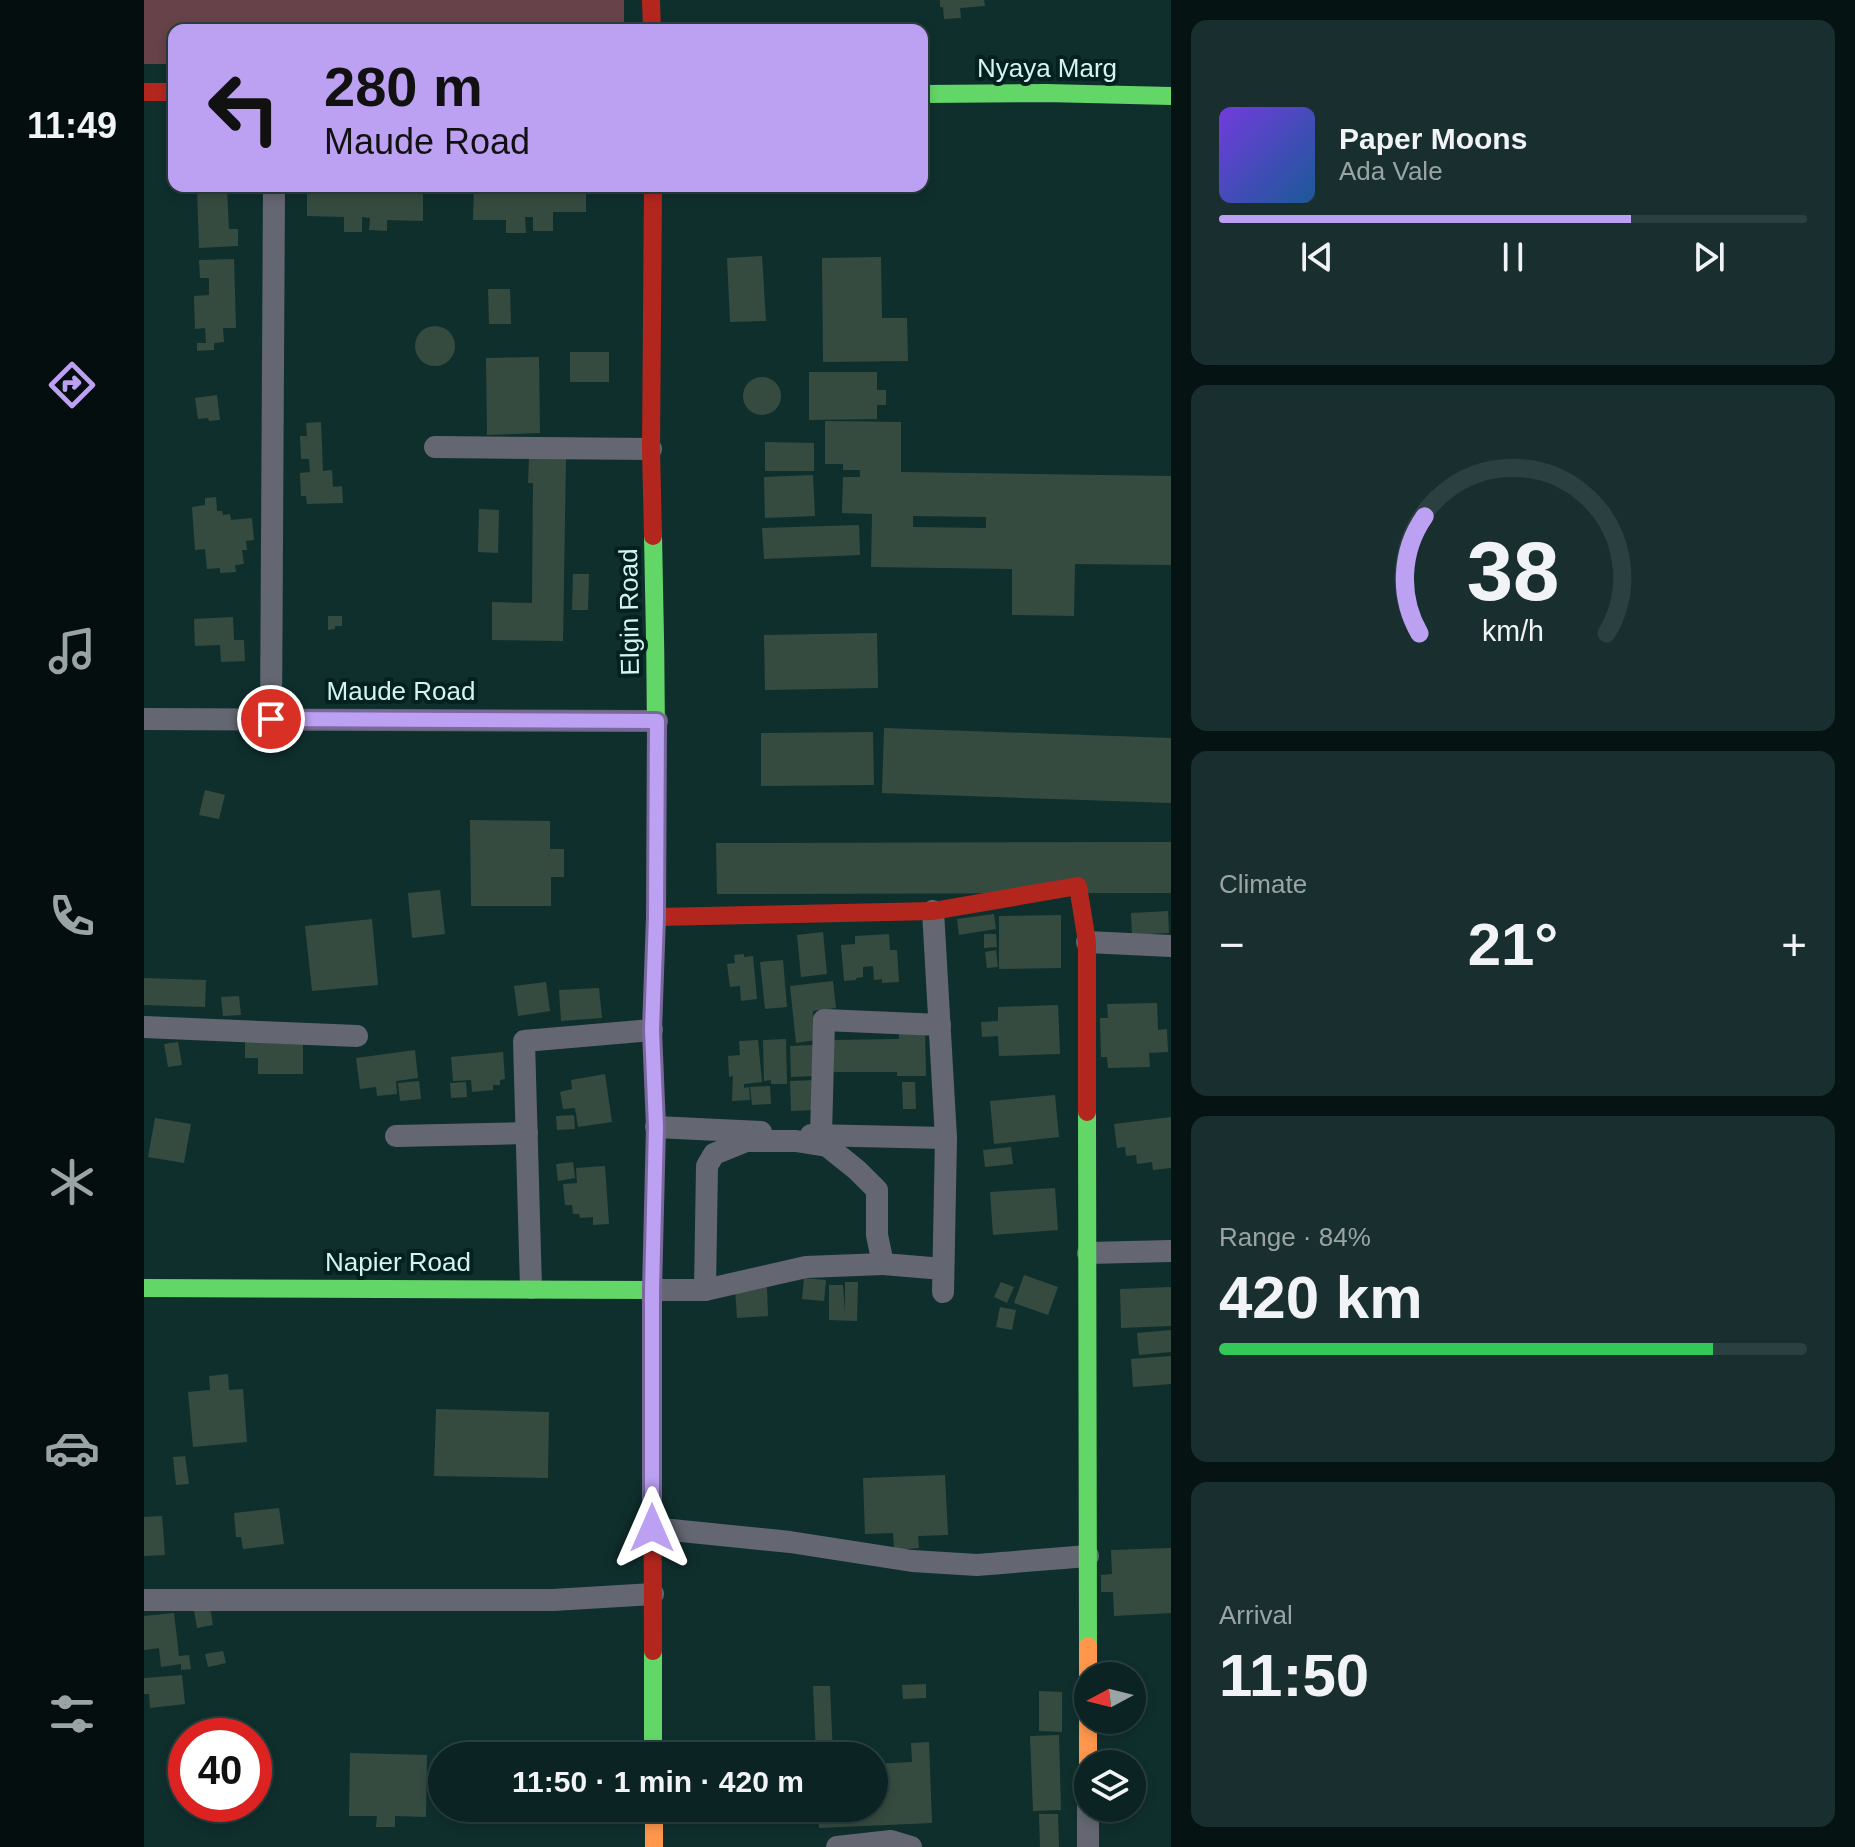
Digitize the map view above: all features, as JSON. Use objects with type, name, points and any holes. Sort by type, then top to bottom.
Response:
[{"type":"street","points":[[651,0],[652,24]]},
{"type":"street","points":[[144,92],[168,92]]},
{"type":"street","name":"Nyaya Marg","points":[[928,94],[1171,96]]},
{"type":"street","points":[[271,719],[274,192]]},
{"type":"street","name":"Elgin Road","points":[[653,192],[651,449],[657,721],[652,1030],[656,1127],[652,1290],[653,1742]]},
{"type":"street","points":[[435,447],[651,449]]},
{"type":"street","name":"Maude Road","points":[[144,719],[657,721]]},
{"type":"street","points":[[656,917],[933,911],[1078,886],[1087,942],[1088,1750]]},
{"type":"street","points":[[652,1290],[705,1290],[806,1267],[883,1264],[943,1281],[946,1138],[933,911]]},
{"type":"street","points":[[1087,942],[1171,946]]},
{"type":"street","points":[[821,1135],[824,1020],[940,1025]]},
{"type":"street","points":[[144,1027],[357,1036]]},
{"type":"street","points":[[531,1288],[524,1041],[652,1030]]},
{"type":"street","points":[[656,1127],[946,1138]]},
{"type":"street","points":[[396,1136],[527,1133]]},
{"type":"street","points":[[705,1290],[707,1166],[714,1154],[746,1141],[796,1141],[827,1146],[857,1170],[877,1190],[877,1235],[883,1264]]},
{"type":"street","points":[[1088,1253],[1171,1251]]},
{"type":"street","name":"Napier Road","points":[[144,1288],[652,1290]]},
{"type":"street","points":[[652,1528],[790,1542],[912,1561],[977,1565],[1088,1556]]},
{"type":"street","points":[[144,1600],[553,1600],[653,1594]]},
{"type":"street","points":[[654,1822],[654,1847]]},
{"type":"street","points":[[1088,1822],[1088,1847]]},
{"type":"street","points":[[837,1847],[891,1841],[911,1847]]},
{"type":"shaded area","points":[[144,0],[624,0],[624,24],[168,24],[168,64],[144,64]]},
{"type":"building","points":[[940,0],[984,0],[985,6],[960,8],[961,18],[944,19]]},
{"type":"building","points":[[1079,60],[1080,72],[1062,74],[1061,62]]},
{"type":"building","points":[[197,192],[227,192],[229,229],[238,229],[238,246],[199,248]]},
{"type":"building","points":[[307,192],[423,192],[423,221],[387,220],[387,231],[369,230],[370,218],[362,217],[362,232],[344,232],[344,217],[307,216]]},
{"type":"building","points":[[474,192],[586,192],[586,212],[553,212],[553,231],[533,231],[533,217],[525,217],[526,233],[506,233],[506,220],[473,220]]},
{"type":"building","points":[[762,256],[766,321],[730,322],[727,258]]},
{"type":"building","points":[[881,257],[882,318],[907,318],[908,361],[823,362],[822,258]]},
{"type":"building","points":[[234,259],[236,328],[223,328],[224,342],[214,343],[214,350],[197,351],[197,343],[206,343],[205,328],[195,329],[194,296],[209,295],[209,278],[200,278],[199,260]]},
{"type":"building","points":[[488,289],[510,289],[511,324],[489,324]]},
{"type":"building","points":[[435,326],[449,332],[455,346],[449,360],[435,366],[421,360],[415,346],[421,332]]},
{"type":"building","points":[[570,352],[609,352],[609,382],[570,382]]},
{"type":"building","points":[[539,357],[540,433],[487,435],[486,358]]},
{"type":"building","points":[[809,372],[877,372],[877,390],[886,390],[886,405],[877,405],[877,419],[809,420]]},
{"type":"building","points":[[762,377],[776,382],[781,396],[776,410],[762,415],[748,410],[743,396],[748,382]]},
{"type":"building","points":[[217,395],[220,420],[198,419],[195,398]]},
{"type":"building","points":[[825,421],[901,422],[901,472],[1171,476],[1171,565],[1075,564],[1074,616],[1012,615],[1012,569],[871,567],[872,514],[842,513],[843,477],[860,477],[860,470],[843,470],[843,464],[825,464]],"holes":[[[913,516],[986,517],[986,528],[913,527]]]},
{"type":"building","points":[[321,422],[323,471],[332,470],[333,487],[342,486],[343,503],[307,504],[306,496],[301,496],[300,473],[310,472],[309,459],[301,459],[300,436],[307,436],[306,423]]},
{"type":"building","points":[[765,442],[814,443],[814,471],[765,471]]},
{"type":"building","points":[[529,458],[566,458],[563,641],[492,640],[492,602],[532,603],[533,483],[528,483]]},
{"type":"building","points":[[813,475],[815,516],[765,518],[764,477]]},
{"type":"building","points":[[216,497],[217,511],[222,511],[223,515],[230,514],[231,520],[252,518],[254,540],[246,541],[247,550],[242,550],[244,564],[235,565],[236,572],[220,573],[220,568],[207,569],[205,549],[195,550],[192,507],[205,505],[205,498]]},
{"type":"building","points":[[479,509],[499,510],[498,553],[478,552]]},
{"type":"building","points":[[859,525],[860,555],[764,559],[762,528]]},
{"type":"building","points":[[573,574],[589,574],[588,610],[572,610]]},
{"type":"building","points":[[328,616],[342,616],[342,626],[328,630]]},
{"type":"building","points":[[233,617],[234,640],[244,640],[245,661],[221,662],[220,645],[195,646],[194,619]]},
{"type":"building","points":[[877,633],[878,688],[765,690],[764,635]]},
{"type":"building","points":[[884,728],[1171,738],[1171,803],[882,793]]},
{"type":"building","points":[[873,732],[874,785],[761,786],[761,733]]},
{"type":"building","points":[[205,790],[225,795],[219,819],[199,815]]},
{"type":"building","points":[[470,820],[550,821],[550,849],[564,849],[564,877],[551,877],[551,906],[471,906]]},
{"type":"building","points":[[1171,842],[1171,893],[717,894],[716,843]]},
{"type":"building","points":[[440,890],[445,934],[412,938],[408,893]]},
{"type":"building","points":[[1168,911],[1169,933],[1132,935],[1131,913]]},
{"type":"building","points":[[994,914],[996,929],[959,935],[957,919]]},
{"type":"building","points":[[1061,915],[1061,968],[999,969],[999,916]]},
{"type":"building","points":[[372,919],[378,985],[312,991],[305,926]]},
{"type":"building","points":[[823,932],[827,974],[801,977],[797,935]]},
{"type":"building","points":[[889,934],[890,950],[897,950],[899,982],[874,980],[873,966],[863,967],[863,977],[844,981],[841,945],[855,944],[855,936]]},
{"type":"building","points":[[984,934],[996,934],[997,947],[984,948]]},
{"type":"building","points":[[996,950],[998,967],[987,968],[985,952]]},
{"type":"building","points":[[744,954],[744,957],[753,956],[757,999],[741,1001],[740,986],[730,987],[727,964],[735,963],[734,955]]},
{"type":"building","points":[[783,960],[787,1007],[765,1009],[760,962]]},
{"type":"building","points":[[144,978],[206,980],[205,1007],[144,1005]]},
{"type":"building","points":[[833,981],[836,1008],[813,1011],[816,1040],[796,1043],[790,986]]},
{"type":"building","points":[[546,982],[550,1011],[518,1016],[514,986]]},
{"type":"building","points":[[599,988],[602,1018],[561,1021],[559,990]]},
{"type":"building","points":[[239,996],[241,1015],[223,1016],[221,997]]},
{"type":"building","points":[[1157,1003],[1158,1030],[1167,1029],[1168,1052],[1149,1053],[1150,1067],[1108,1068],[1107,1057],[1101,1057],[1100,1018],[1108,1018],[1107,1004]]},
{"type":"building","points":[[1058,1005],[1060,1054],[999,1056],[998,1036],[982,1037],[981,1022],[998,1021],[998,1007]]},
{"type":"building","points":[[899,1032],[925,1032],[926,1076],[897,1076],[897,1072],[834,1072],[833,1040],[899,1039]]},
{"type":"building","points":[[245,1037],[303,1038],[303,1074],[258,1074],[258,1058],[245,1058]]},
{"type":"building","points":[[786,1039],[787,1084],[771,1084],[771,1080],[764,1081],[763,1040]]},
{"type":"building","points":[[758,1040],[762,1082],[744,1084],[744,1088],[749,1087],[750,1100],[732,1101],[733,1076],[729,1077],[728,1056],[740,1055],[739,1041]]},
{"type":"building","points":[[178,1042],[182,1065],[168,1067],[164,1044]]},
{"type":"building","points":[[814,1045],[815,1076],[791,1077],[790,1046]]},
{"type":"building","points":[[415,1050],[418,1078],[396,1081],[397,1094],[377,1096],[376,1087],[360,1089],[356,1058]]},
{"type":"building","points":[[503,1052],[505,1079],[500,1080],[500,1085],[493,1085],[493,1090],[472,1092],[471,1080],[453,1081],[451,1057]]},
{"type":"building","points":[[605,1074],[612,1122],[578,1127],[575,1108],[563,1109],[560,1092],[572,1089],[571,1080]]},
{"type":"building","points":[[814,1080],[815,1110],[791,1111],[790,1081]]},
{"type":"building","points":[[419,1081],[421,1099],[400,1101],[398,1083]]},
{"type":"building","points":[[466,1082],[467,1097],[451,1098],[450,1083]]},
{"type":"building","points":[[902,1082],[915,1082],[916,1109],[903,1109]]},
{"type":"building","points":[[770,1086],[771,1104],[752,1105],[750,1087]]},
{"type":"building","points":[[1055,1095],[1059,1137],[994,1144],[990,1101]]},
{"type":"building","points":[[574,1115],[575,1129],[557,1130],[556,1116]]},
{"type":"building","points":[[1171,1117],[1171,1168],[1153,1170],[1152,1162],[1137,1164],[1136,1155],[1126,1156],[1125,1147],[1117,1148],[1114,1124]]},
{"type":"building","points":[[155,1118],[191,1124],[184,1163],[148,1157]]},
{"type":"building","points":[[1011,1147],[1013,1164],[985,1167],[983,1150]]},
{"type":"building","points":[[573,1162],[575,1178],[558,1181],[556,1164]]},
{"type":"building","points":[[605,1166],[609,1224],[593,1225],[593,1217],[580,1218],[579,1214],[573,1214],[572,1205],[565,1205],[563,1184],[577,1183],[576,1168]]},
{"type":"building","points":[[1055,1188],[1058,1230],[993,1235],[990,1192]]},
{"type":"building","points":[[1024,1275],[1058,1287],[1048,1315],[1014,1303]]},
{"type":"building","points":[[804,1278],[826,1280],[824,1301],[802,1299]]},
{"type":"building","points":[[845,1282],[858,1282],[857,1321],[829,1320],[829,1285],[843,1285],[845,1312]]},
{"type":"building","points":[[1001,1282],[1014,1287],[1007,1303],[994,1297]]},
{"type":"building","points":[[767,1287],[768,1316],[737,1318],[735,1289]]},
{"type":"building","points":[[1171,1287],[1171,1326],[1121,1328],[1120,1289]]},
{"type":"building","points":[[1000,1307],[1016,1310],[1012,1330],[996,1327]]},
{"type":"building","points":[[1171,1330],[1171,1352],[1139,1355],[1137,1333]]},
{"type":"building","points":[[1171,1356],[1171,1384],[1133,1387],[1131,1359]]},
{"type":"building","points":[[228,1374],[229,1390],[243,1389],[247,1442],[193,1447],[188,1392],[210,1390],[209,1376]]},
{"type":"building","points":[[436,1409],[549,1412],[548,1478],[434,1476]]},
{"type":"building","points":[[185,1456],[189,1484],[176,1485],[173,1457]]},
{"type":"building","points":[[945,1475],[948,1535],[918,1536],[919,1548],[894,1550],[893,1533],[865,1534],[863,1478]]},
{"type":"building","points":[[279,1508],[284,1544],[243,1549],[241,1537],[236,1537],[234,1513]]},
{"type":"building","points":[[162,1516],[165,1555],[144,1556],[144,1517]]},
{"type":"building","points":[[1171,1548],[1171,1613],[1114,1616],[1113,1592],[1101,1592],[1101,1575],[1112,1574],[1111,1550]]},
{"type":"building","points":[[210,1607],[213,1625],[197,1628],[194,1610]]},
{"type":"building","points":[[174,1613],[179,1656],[189,1655],[191,1669],[181,1670],[181,1664],[161,1667],[159,1648],[144,1650],[144,1616]]},
{"type":"building","points":[[223,1651],[226,1663],[208,1667],[205,1654]]},
{"type":"building","points":[[182,1675],[185,1704],[150,1708],[149,1694],[144,1694],[144,1678]]},
{"type":"building","points":[[926,1684],[926,1698],[903,1699],[902,1685]]},
{"type":"building","points":[[813,1686],[830,1686],[832,1742],[815,1742]]},
{"type":"building","points":[[1039,1691],[1062,1692],[1062,1732],[1039,1731]]},
{"type":"building","points":[[1059,1735],[1061,1810],[1033,1811],[1030,1736]]},
{"type":"building","points":[[929,1742],[932,1823],[819,1828],[819,1822],[888,1822],[888,1763],[912,1762],[911,1743]]},
{"type":"building","points":[[350,1753],[427,1755],[426,1817],[395,1816],[395,1827],[376,1827],[377,1816],[349,1816]]},
{"type":"building","points":[[1039,1814],[1058,1814],[1059,1847],[1040,1847]]},
{"type":"traffic: fast","points":[[928,94],[1171,96]]},
{"type":"traffic: fast","points":[[653,536],[656,672],[653,1057]]},
{"type":"traffic: fast","points":[[1087,1112],[1088,1646]]},
{"type":"traffic: fast","points":[[144,1288],[652,1290]]},
{"type":"traffic: fast","points":[[653,1651],[653,1742]]},
{"type":"traffic: slow","points":[[1088,1646],[1088,1750]]},
{"type":"traffic: slow","points":[[654,1822],[654,1847]]},
{"type":"traffic: jam","points":[[651,0],[652,24]]},
{"type":"traffic: jam","points":[[144,92],[168,92]]},
{"type":"traffic: jam","points":[[653,192],[653,536]]},
{"type":"traffic: jam","points":[[656,917],[933,911],[1078,886],[1087,942],[1087,1112]]},
{"type":"traffic: jam","points":[[653,1057],[656,1127],[652,1290],[653,1651]]},
{"type":"route","points":[[271,719],[657,721],[652,1030],[656,1127],[652,1528]]}]
